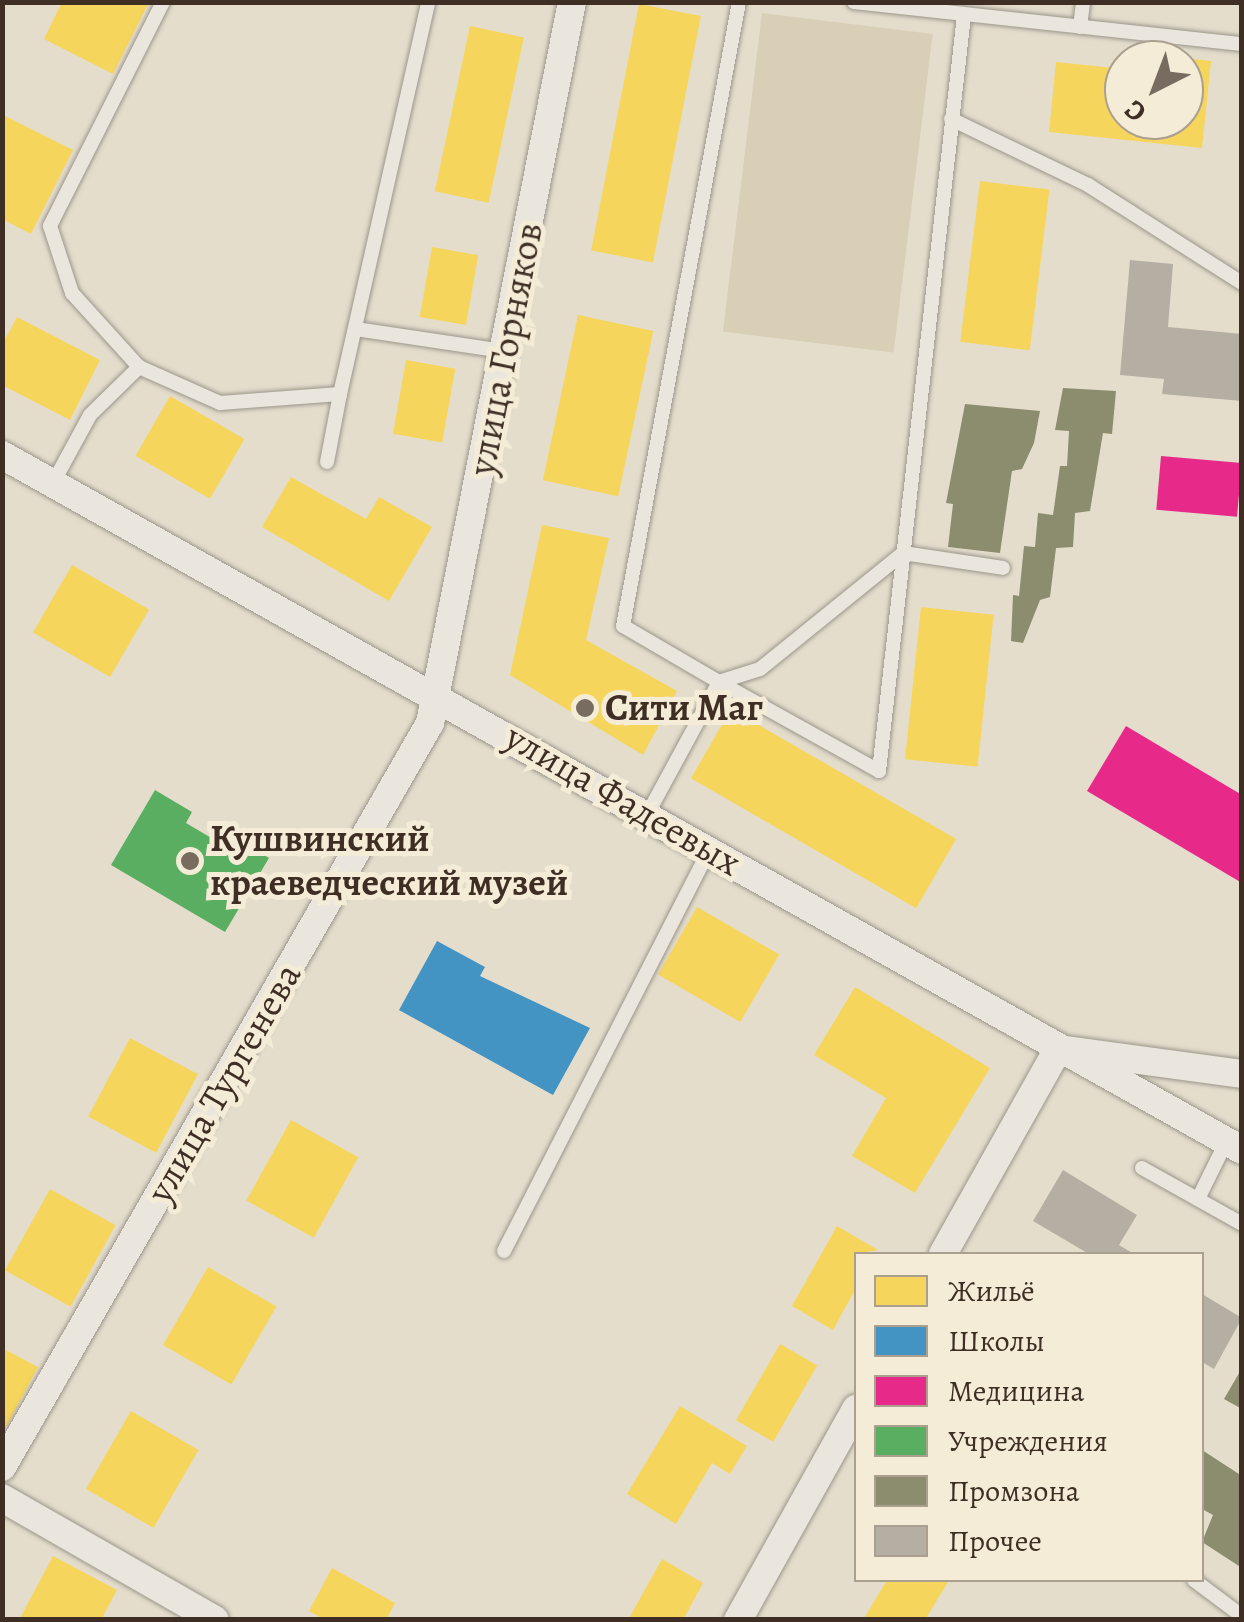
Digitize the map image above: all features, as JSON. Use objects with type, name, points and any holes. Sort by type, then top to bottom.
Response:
[{"type":"street","name":"улица Горняков","points":[[439,696],[572,2]]},
{"type":"street","name":"улица Фадеевых","points":[[2,455],[439,696],[1234,1146]]},
{"type":"street","name":"улица Тургенева","points":[[2,1467],[385,803],[439,696]]},
{"type":"street","points":[[944,1252],[1058,1049],[1242,1074]]},
{"type":"street","points":[[738,1620],[854,1413]]},
{"type":"street","points":[[2,1498],[215,1620]]},
{"type":"lane","points":[[162,2],[50,226],[72,293],[138,367],[220,403],[340,394]]},
{"type":"lane","points":[[327,462],[428,2]]},
{"type":"lane","points":[[739,2],[623,626],[879,771],[964,15]]},
{"type":"lane","points":[[854,2],[1242,44]]},
{"type":"lane","points":[[1080,27],[1083,2]]},
{"type":"lane","points":[[952,119],[1088,184],[1242,283]]},
{"type":"lane","points":[[356,329],[505,351]]},
{"type":"lane","points":[[52,484],[90,415],[138,367]]},
{"type":"lane","points":[[648,814],[718,682],[760,669],[903,553],[1004,568]]},
{"type":"lane","points":[[504,1251],[710,849]]},
{"type":"lane","points":[[1198,1199],[1234,1146]]},
{"type":"lane","points":[[1142,1168],[1242,1224]]},
{"type":"lane","points":[[1197,1582],[1242,1616]]},
{"type":"shaded area","points":[[762,13],[933,34],[894,353],[723,332]]},
{"type":"building: Жильё","points":[[62,2],[149,2],[113,74],[44,39]]},
{"type":"building: Жильё","points":[[639,4],[701,16],[653,262],[591,250]]},
{"type":"building: Жильё","points":[[470,26],[524,37],[489,203],[435,191]]},
{"type":"building: Жильё","points":[[1204,60],[1211,61],[1204,129]]},
{"type":"building: Жильё","points":[[1056,62],[1104,67],[1104,138],[1049,132]]},
{"type":"building: Жильё","points":[[5,116],[73,150],[31,234],[2,219]]},
{"type":"building: Жильё","points":[[1126,140],[1203,140],[1202,148]]},
{"type":"building: Жильё","points":[[980,181],[1049,190],[1030,350],[960,342]]},
{"type":"building: Жильё","points":[[432,247],[478,255],[466,325],[420,317]]},
{"type":"building: Жильё","points":[[578,315],[653,331],[618,496],[543,480]]},
{"type":"building: Жильё","points":[[17,317],[100,360],[70,420],[2,385],[2,345]]},
{"type":"building: Жильё","points":[[406,360],[455,369],[442,443],[393,434]]},
{"type":"building: Жильё","points":[[170,396],[244,439],[210,499],[136,456]]},
{"type":"building: Жильё","points":[[291,477],[366,519],[379,497],[432,527],[389,601],[262,527]]},
{"type":"building: Жильё","points":[[542,525],[609,538],[586,640],[677,691],[643,755],[510,675]]},
{"type":"building: Жильё","points":[[72,565],[149,610],[110,677],[33,633]]},
{"type":"building: Жильё","points":[[921,607],[994,615],[978,767],[905,759]]},
{"type":"building: Жильё","points":[[731,709],[956,839],[916,908],[691,778]]},
{"type":"building: Жильё","points":[[697,907],[779,954],[740,1022],[658,975]]},
{"type":"building: Жильё","points":[[855,987],[990,1068],[915,1193],[852,1156],[886,1098],[814,1055]]},
{"type":"building: Жильё","points":[[130,1038],[198,1074],[156,1153],[88,1117]]},
{"type":"building: Жильё","points":[[291,1120],[358,1157],[314,1238],[246,1200]]},
{"type":"building: Жильё","points":[[50,1189],[116,1225],[71,1307],[5,1270]]},
{"type":"building: Жильё","points":[[837,1226],[878,1250],[854,1252],[854,1292],[833,1330],[792,1306]]},
{"type":"building: Жильё","points":[[208,1267],[276,1306],[231,1384],[163,1345]]},
{"type":"building: Жильё","points":[[780,1344],[817,1366],[773,1442],[736,1420]]},
{"type":"building: Жильё","points":[[2,1348],[38,1367],[2,1435]]},
{"type":"building: Жильё","points":[[680,1406],[747,1446],[730,1474],[712,1463],[676,1524],[627,1494]]},
{"type":"building: Жильё","points":[[131,1411],[199,1450],[154,1528],[86,1489]]},
{"type":"building: Жильё","points":[[53,1556],[117,1590],[101,1620],[19,1620]]},
{"type":"building: Жильё","points":[[662,1559],[703,1583],[683,1620],[628,1620]]},
{"type":"building: Жильё","points":[[332,1568],[395,1603],[386,1620],[325,1620],[309,1611]]},
{"type":"building: Жильё","points":[[886,1582],[948,1582],[925,1620],[863,1620]]},
{"type":"building: Школы","points":[[437,941],[485,967],[480,976],[590,1028],[553,1095],[399,1010]]},
{"type":"building: Медицина","points":[[1161,456],[1242,463],[1237,517],[1156,510]]},
{"type":"building: Медицина","points":[[1126,726],[1242,795],[1242,883],[1087,791]]},
{"type":"building: Учреждения","name":"Кушвинский краеведческий музей","points":[[155,790],[192,812],[186,823],[225,846],[232,836],[269,858],[225,932],[111,865]]},
{"type":"building: Промзона","points":[[1063,388],[1116,391],[1112,434],[1103,433],[1090,511],[1075,513],[1073,547],[1056,548],[1050,597],[1040,600],[1023,643],[1011,641],[1013,595],[1019,596],[1024,546],[1035,547],[1038,513],[1053,515],[1060,466],[1067,466],[1069,431],[1055,430]]},
{"type":"building: Промзона","points":[[965,404],[1040,411],[1034,443],[1022,469],[1012,471],[1000,553],[948,547],[953,504],[946,503]]},
{"type":"building: Промзона","points":[[1242,1368],[1242,1409],[1224,1399]]},
{"type":"building: Промзона","points":[[1204,1451],[1242,1476],[1242,1568],[1204,1543],[1213,1515],[1204,1510]]},
{"type":"building: Прочее","points":[[1130,260],[1173,264],[1168,327],[1242,334],[1242,401],[1162,394],[1164,379],[1120,375]]},
{"type":"building: Прочее","points":[[1063,1170],[1137,1215],[1119,1245],[1131,1252],[1086,1252],[1033,1221]]},
{"type":"building: Прочее","points":[[1204,1295],[1242,1318],[1214,1369],[1204,1363]]},
{"type":"place","name":"Сити Маг","points":[[585,708]]},
{"type":"place","name":"Кушвинский краеведческий музей","points":[[190,861]]}]
